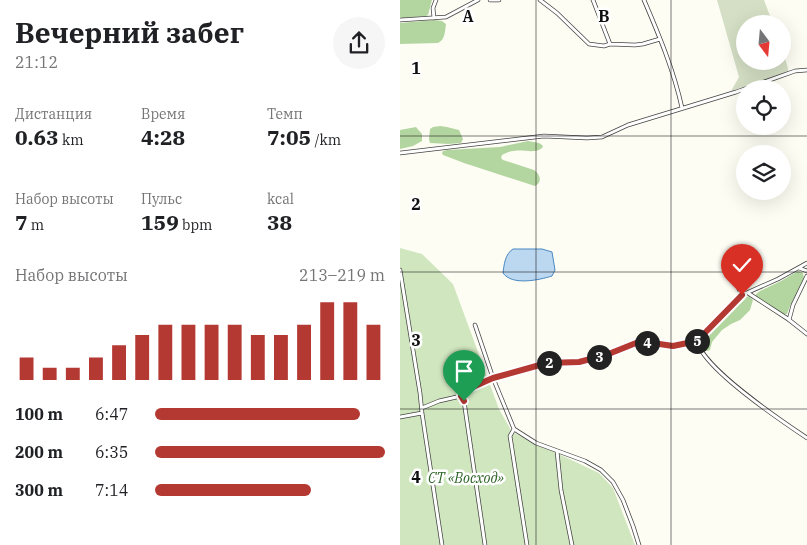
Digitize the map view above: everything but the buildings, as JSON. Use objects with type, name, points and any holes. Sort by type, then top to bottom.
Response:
[{"type":"street","points":[[434,18],[433,8],[436,0]]},
{"type":"street","points":[[400,20],[446,17],[478,0]]},
{"type":"street","points":[[492,0],[499,0]]},
{"type":"street","points":[[593,0],[610,44]]},
{"type":"street","points":[[644,0],[678,89],[682,108]]},
{"type":"street","points":[[541,1],[557,13],[589,44],[604,46],[610,44],[635,45],[660,38]]},
{"type":"street","points":[[400,153],[544,136],[602,137],[620,128],[736,92],[795,71],[807,70]]},
{"type":"street","points":[[400,417],[422,410],[439,401],[461,396],[466,390],[493,378],[547,363],[585,361],[636,343],[646,342],[673,346],[697,341],[742,295],[778,279],[807,262]]},
{"type":"street","points":[[726,263],[742,295]]},
{"type":"street","points":[[798,267],[807,271]]},
{"type":"street","points":[[400,270],[442,545]]},
{"type":"street","points":[[789,320],[792,305],[807,276]]},
{"type":"street","points":[[748,292],[807,334]]},
{"type":"street","points":[[474,325],[514,429],[536,443],[585,461],[602,470],[613,482],[624,500],[639,545]]},
{"type":"street","points":[[697,341],[700,350],[722,373],[764,409],[807,438]]},
{"type":"street","points":[[461,396],[464,401],[485,545]]},
{"type":"street","points":[[514,429],[510,436],[527,545]]},
{"type":"street","points":[[557,451],[561,490],[572,545]]},
{"type":"green space","points":[[400,0],[432,0],[428,15],[402,18],[400,17]]},
{"type":"green space","points":[[717,0],[764,0],[770,15],[736,15],[736,66]]},
{"type":"green space","points":[[435,20],[446,24],[444,35],[440,42],[400,44],[400,23]]},
{"type":"green space","points":[[737,70],[788,70],[788,72],[764,80],[737,80],[739,77]]},
{"type":"green space","points":[[736,82],[736,89],[731,91]]},
{"type":"green space","points":[[440,126],[459,130],[463,139],[461,143],[430,143],[430,129]]},
{"type":"green space","points":[[416,127],[422,134],[422,141],[413,146],[400,149],[400,130]]},
{"type":"green space","points":[[528,141],[539,143],[543,147],[536,151],[511,151],[502,155],[501,158],[534,170],[540,180],[535,186],[464,163],[442,153],[447,150],[500,147]]},
{"type":"green space","name":"СТ «Восход»","points":[[400,248],[422,254],[453,284],[499,409],[512,432],[599,473],[613,488],[635,545],[400,545]]},
{"type":"green space","points":[[798,271],[803,273],[804,278],[787,314],[783,314],[756,296],[760,291]]},
{"type":"green space","points":[[749,296],[753,300],[750,310],[740,320],[722,330],[712,342],[710,350],[703,349],[700,344],[702,340],[737,303]]},
{"type":"water","points":[[513,249],[542,249],[552,252],[555,270],[552,276],[526,281],[513,280],[507,277],[503,273],[504,263],[508,254]]},
{"type":"route","points":[[464,401],[461,396],[466,390],[493,378],[547,363],[579,362],[606,355],[636,343],[646,342],[673,346],[697,341],[742,295]]}]
